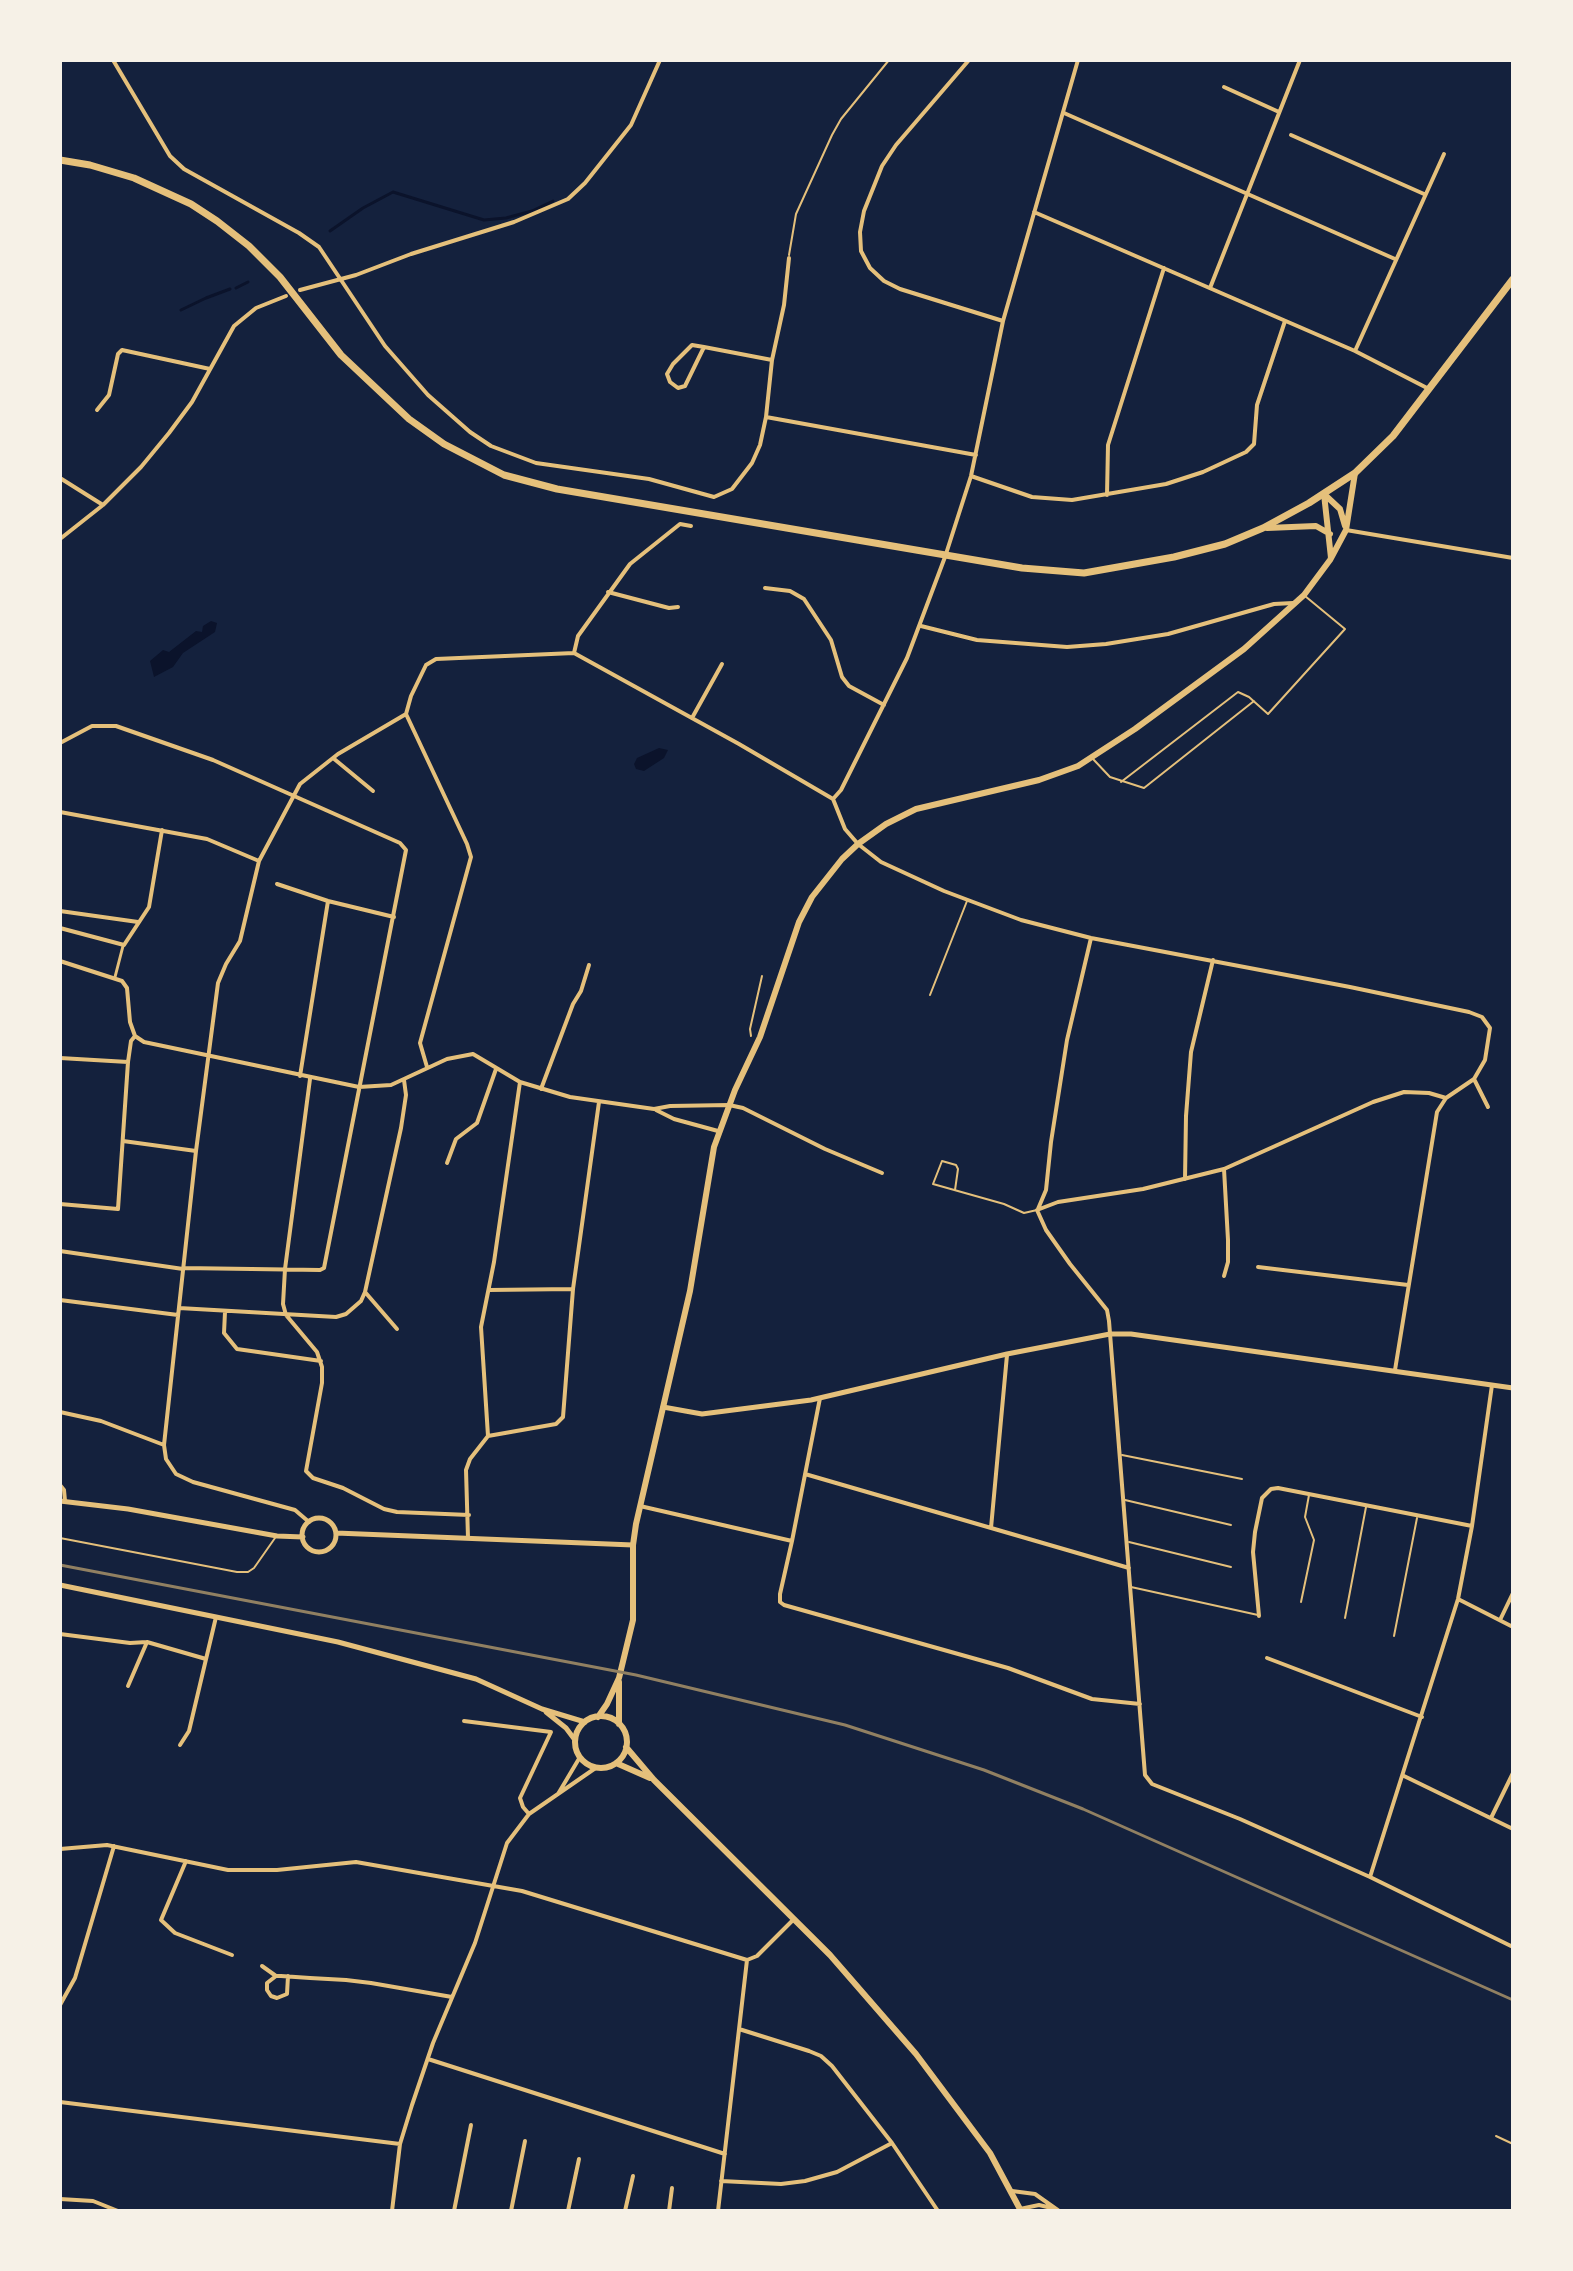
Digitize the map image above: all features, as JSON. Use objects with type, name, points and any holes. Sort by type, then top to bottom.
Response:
[{"type":"main road","points":[[60,160],[134,178],[191,204],[238,237],[280,277],[341,355],[409,419],[444,444],[504,475],[557,489],[1022,568],[1084,573],[1174,557],[1225,544],[1263,528],[1324,494],[1355,473],[1393,436],[1513,279]]},
{"type":"main road","points":[[616,1763],[626,1747],[615,1696],[635,1605],[633,1545],[690,1291],[718,1131],[760,1037],[799,922],[822,881],[858,844],[886,824],[916,809],[1059,775],[1093,758],[1244,649],[1304,595],[1330,560],[1346,530],[1355,473]]},
{"type":"main road","points":[[1324,494],[1340,509],[1346,530]]},
{"type":"main road","points":[[1324,494],[1330,560]]},
{"type":"main road","points":[[1263,528],[1316,526],[1330,534]]},
{"type":"main road","points":[[598,1717],[615,1696]]},
{"type":"main road","points":[[619,1724],[609,1718],[598,1717],[585,1722],[575,1740],[580,1757],[597,1767],[616,1763],[654,1780]]},
{"type":"main road","points":[[626,1747],[654,1780],[830,1955],[916,2054],[967,2120],[1012,2191],[1020,2210]]},
{"type":"street","points":[[113,60],[170,156],[184,169],[319,247],[385,346],[410,375],[470,432],[491,446],[536,463],[649,479],[703,495],[723,495],[732,489],[752,463],[766,417],[789,258]]},
{"type":"street","points":[[300,290],[514,222],[568,199],[585,183],[631,125],[660,60]]},
{"type":"street","points":[[969,60],[882,166],[864,211],[860,232],[861,251],[870,268],[884,281],[900,289],[1003,321]]},
{"type":"street","points":[[833,799],[841,790],[921,626],[945,557],[971,476],[1003,321],[1078,60]]},
{"type":"street","points":[[1210,288],[1300,60]]},
{"type":"street","points":[[1224,87],[1279,112]]},
{"type":"street","points":[[1064,113],[1395,259]]},
{"type":"street","points":[[1291,135],[1424,194]]},
{"type":"street","points":[[1355,351],[1444,154]]},
{"type":"street","points":[[1034,212],[1355,351],[1430,389]]},
{"type":"street","points":[[1107,495],[1108,445],[1164,268]]},
{"type":"street","points":[[60,539],[103,505],[169,433],[192,402],[234,326],[256,308],[286,296]]},
{"type":"street","points":[[971,476],[1032,497],[1051,500],[1107,495],[1166,484],[1203,472],[1246,452],[1254,444],[1257,405],[1285,321]]},
{"type":"street","points":[[704,347],[689,381],[682,387],[673,386],[667,374],[692,345],[704,347],[772,360]]},
{"type":"street","points":[[97,410],[109,395],[118,354],[122,350],[210,369]]},
{"type":"street","points":[[766,417],[976,455]]},
{"type":"street","points":[[60,478],[103,505]]},
{"type":"street","points":[[574,653],[578,636],[630,564],[680,524],[691,526]]},
{"type":"street","points":[[1346,530],[1513,558]]},
{"type":"street","points":[[765,588],[790,591],[804,599],[831,640],[842,677],[849,686],[884,705]]},
{"type":"street","points":[[608,592],[669,608],[678,607]]},
{"type":"street","points":[[921,626],[977,640],[1067,647],[1168,634],[1274,604],[1295,603]]},
{"type":"street","points":[[427,1067],[420,1043],[471,857],[406,714],[411,696],[426,665],[436,659],[574,653],[833,799],[842,824],[858,844],[881,862],[967,900],[1021,920],[1091,938],[1213,960],[1482,1017],[1490,1028],[1485,1060],[1474,1079],[1446,1098],[1437,1112],[1395,1370]]},
{"type":"street","points":[[692,718],[722,664]]},
{"type":"street","points":[[309,1522],[295,1510],[193,1482],[176,1474],[166,1459],[164,1445],[196,1151],[218,983],[240,941],[259,861],[300,784],[333,758],[406,714]]},
{"type":"street","points":[[60,743],[92,726],[116,726],[213,760],[400,843],[406,850],[324,1268],[183,1268],[60,1251]]},
{"type":"street","points":[[333,758],[373,791]]},
{"type":"street","points":[[60,812],[207,839],[259,861]]},
{"type":"street","points":[[115,977],[124,945],[149,907],[162,830]]},
{"type":"street","points":[[277,884],[394,918]]},
{"type":"street","points":[[300,1076],[328,901]]},
{"type":"street","points":[[60,911],[138,922]]},
{"type":"street","points":[[60,928],[124,945]]},
{"type":"street","points":[[1091,938],[1067,1040],[1046,1190],[1037,1210],[1046,1230],[1107,1310],[1122,1455],[1145,1775],[1152,1784],[1370,1877],[1513,1947]]},
{"type":"street","points":[[1185,1179],[1191,1052],[1213,960]]},
{"type":"street","points":[[60,961],[115,977],[127,988],[130,1022],[135,1036],[144,1042],[359,1087],[391,1085],[427,1067],[473,1054],[520,1082],[599,1102],[654,1109],[729,1105],[747,1110],[882,1173]]},
{"type":"street","points":[[541,1089],[589,965]]},
{"type":"street","points":[[60,1204],[118,1209],[128,1062],[131,1041],[135,1036]]},
{"type":"street","points":[[60,1058],[128,1062]]},
{"type":"street","points":[[447,1163],[456,1139],[477,1123],[496,1069]]},
{"type":"street","points":[[311,1078],[285,1269],[283,1308],[313,1344],[321,1361],[322,1383],[307,1458],[308,1475],[343,1488],[384,1509],[469,1515]]},
{"type":"street","points":[[179,1308],[336,1317],[356,1306],[365,1292],[401,1128],[406,1095],[404,1079]]},
{"type":"street","points":[[1474,1079],[1488,1107]]},
{"type":"street","points":[[468,1538],[466,1470],[470,1459],[488,1436],[481,1327],[520,1082]]},
{"type":"street","points":[[1037,1210],[1058,1202],[1143,1189],[1224,1169],[1373,1102],[1404,1092],[1429,1093],[1446,1098]]},
{"type":"street","points":[[488,1436],[556,1424],[563,1417],[573,1289],[599,1102]]},
{"type":"street","points":[[654,1109],[674,1119],[718,1131]]},
{"type":"street","points":[[123,1141],[196,1151]]},
{"type":"street","points":[[1224,1169],[1228,1240],[1228,1262],[1224,1276]]},
{"type":"street","points":[[1258,1267],[1408,1285]]},
{"type":"street","points":[[489,1290],[573,1289]]},
{"type":"street","points":[[365,1292],[397,1329]]},
{"type":"street","points":[[60,1300],[178,1315]]},
{"type":"street","points":[[225,1312],[224,1333],[237,1349],[321,1361]]},
{"type":"street","points":[[663,1407],[702,1414],[820,1398],[1007,1354],[1110,1334],[1182,1340],[1513,1388]]},
{"type":"street","points":[[991,1528],[1007,1354]]},
{"type":"street","points":[[1370,1877],[1458,1599],[1492,1385]]},
{"type":"street","points":[[820,1398],[780,1602],[1008,1668],[1083,1697],[1140,1704]]},
{"type":"street","points":[[60,1412],[101,1421],[164,1445]]},
{"type":"street","points":[[805,1474],[1129,1568]]},
{"type":"street","points":[[60,1485],[64,1490],[62,1502],[128,1509],[277,1536],[303,1537]]},
{"type":"street","points":[[1259,1616],[1253,1552],[1262,1498],[1266,1492],[1278,1488],[1472,1526]]},
{"type":"street","points":[[640,1506],[792,1541]]},
{"type":"street","points":[[316,1519],[326,1519],[336,1533],[334,1545],[322,1552],[309,1548],[303,1537],[304,1527],[316,1519]]},
{"type":"street","points":[[336,1533],[633,1545]]},
{"type":"street","points":[[60,1585],[338,1642],[438,1668],[476,1679],[542,1709],[585,1722]]},
{"type":"street","points":[[1500,1621],[1513,1593]]},
{"type":"street","points":[[1458,1599],[1513,1627]]},
{"type":"street","points":[[180,1745],[189,1731],[216,1617]]},
{"type":"street","points":[[60,1634],[130,1643],[147,1642],[206,1659]]},
{"type":"street","points":[[128,1686],[147,1642]]},
{"type":"street","points":[[1267,1658],[1422,1717]]},
{"type":"street","points":[[542,1709],[566,1728],[575,1740]]},
{"type":"street","points":[[464,1721],[551,1732],[520,1798],[529,1814]]},
{"type":"street","points":[[556,1796],[580,1757]]},
{"type":"street","points":[[392,2211],[400,2144],[428,2059],[475,1943],[507,1843],[529,1814],[597,1767]]},
{"type":"street","points":[[1491,1818],[1513,1773]]},
{"type":"street","points":[[1403,1776],[1513,1829]]},
{"type":"street","points":[[60,1849],[114,1846],[228,1870],[257,1871],[356,1862],[522,1891],[747,1960],[757,1956],[794,1919]]},
{"type":"street","points":[[60,2005],[75,1978],[114,1846]]},
{"type":"street","points":[[186,1861],[161,1920],[175,1933],[232,1955]]},
{"type":"street","points":[[718,2211],[747,1960]]},
{"type":"street","points":[[262,1966],[276,1976]]},
{"type":"street","points":[[288,1976],[287,1994],[277,1998],[268,1993],[269,1980],[276,1976],[288,1976],[371,1983],[452,1997]]},
{"type":"street","points":[[739,2029],[821,2056],[832,2066],[892,2143],[938,2211]]},
{"type":"street","points":[[428,2059],[725,2154]]},
{"type":"street","points":[[60,2102],[400,2144]]},
{"type":"street","points":[[454,2211],[471,2125]]},
{"type":"street","points":[[511,2211],[525,2141]]},
{"type":"street","points":[[721,2181],[781,2184],[805,2181],[837,2172],[892,2143]]},
{"type":"street","points":[[568,2211],[579,2159]]},
{"type":"street","points":[[625,2211],[633,2176]]},
{"type":"street","points":[[669,2211],[672,2188]]},
{"type":"street","points":[[1012,2191],[1035,2194],[1058,2210]]},
{"type":"street","points":[[60,2199],[93,2201],[118,2211]]},
{"type":"street","points":[[1020,2210],[1039,2205],[1058,2210]]},
{"type":"lane","points":[[789,258],[796,214],[832,135],[841,119],[889,60]]},
{"type":"lane","points":[[1121,782],[1238,692],[1268,714],[1345,629],[1304,595]]},
{"type":"lane","points":[[1093,758],[1110,777],[1144,788],[1254,701]]},
{"type":"lane","points":[[930,995],[967,900]]},
{"type":"lane","points":[[751,1036],[762,976]]},
{"type":"lane","points":[[955,1190],[958,1169],[956,1165],[942,1161],[933,1184],[1004,1204],[1024,1213],[1037,1210]]},
{"type":"lane","points":[[1122,1455],[1242,1479]]},
{"type":"lane","points":[[1301,1602],[1314,1540],[1305,1517],[1309,1494]]},
{"type":"lane","points":[[1125,1500],[1231,1525]]},
{"type":"lane","points":[[1345,1618],[1367,1506]]},
{"type":"lane","points":[[1394,1636],[1417,1517]]},
{"type":"lane","points":[[60,1538],[248,1572],[277,1536]]},
{"type":"lane","points":[[1128,1542],[1231,1567]]},
{"type":"lane","points":[[1130,1586],[1259,1616]]},
{"type":"lane","points":[[1496,2136],[1513,2144]]},
{"type":"water","points":[[211,621],[217,623],[215,632],[183,653],[173,667],[154,677],[150,661],[163,650],[169,652],[196,631],[202,632],[203,626]]},
{"type":"water","points":[[659,748],[668,750],[664,758],[644,771],[636,769],[634,764],[637,758]]},
{"type":"waterway","points":[[330,231],[393,192],[484,220],[532,211],[553,201]]},
{"type":"waterway","points":[[236,288],[248,282]]},
{"type":"waterway","points":[[181,310],[230,289]]},
{"type":"railway","points":[[60,1565],[636,1675],[845,1725],[984,1770],[1083,1809],[1513,2000]]}]
